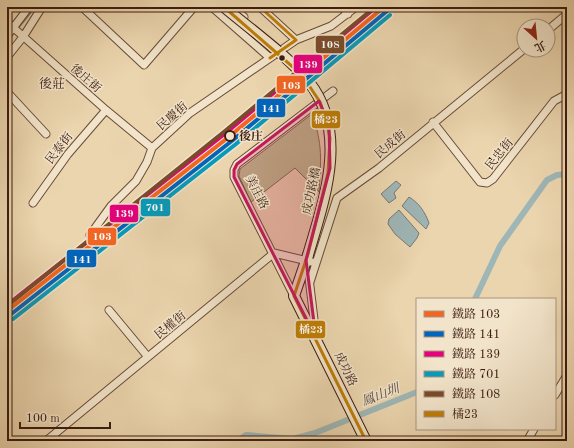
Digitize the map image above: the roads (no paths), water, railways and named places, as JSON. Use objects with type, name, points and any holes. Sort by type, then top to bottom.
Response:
[{"type":"street","points":[[7,36],[29,7]]},
{"type":"street","points":[[7,57],[23,37],[42,7]]},
{"type":"street","points":[[82,7],[144,66],[194,7]]},
{"type":"street","points":[[212,7],[270,58]]},
{"type":"street","name":"成功路橋","points":[[224,7],[294,67],[309,82],[317,96],[328,124],[330,168],[328,185],[310,259]]},
{"type":"street","points":[[232,7],[281,50]]},
{"type":"street","points":[[260,7],[296,40]]},
{"type":"street","points":[[342,7],[348,14]]},
{"type":"street","name":"民慶街","points":[[90,235],[111,206],[136,181],[147,162],[152,148],[190,114],[296,40],[331,26],[356,7]]},
{"type":"street","points":[[556,23],[567,14]]},
{"type":"street","name":"後庄街","points":[[7,22],[106,110],[152,148]]},
{"type":"street","name":"民成街","points":[[310,259],[337,198],[379,168],[433,122],[516,55]]},
{"type":"street","name":"美庄路","points":[[294,296],[274,253],[234,177],[234,170],[237,164],[333,91]]},
{"type":"street","points":[[7,92],[46,134]]},
{"type":"street","name":"民忠街","points":[[433,122],[480,182],[487,183],[493,179],[554,101],[567,94]]},
{"type":"street","name":"民泰街","points":[[33,203],[68,154],[106,110]]},
{"type":"street","points":[[274,253],[310,259]]},
{"type":"street","name":"民權街","points":[[46,441],[274,253]]},
{"type":"street","points":[[310,259],[310,282],[316,338]]},
{"type":"street","points":[[294,296],[310,259]]},
{"type":"street","name":"成功路","points":[[294,296],[350,406],[366,441]]},
{"type":"street","points":[[108,310],[148,357]]},
{"type":"street","points":[[556,393],[567,375]]},
{"type":"street","points":[[527,441],[533,430]]},
{"type":"water","points":[[396,181],[401,185],[394,193],[396,198],[389,203],[381,194]]},
{"type":"water","points":[[409,197],[419,205],[426,215],[429,223],[426,229],[402,206]]},
{"type":"water","points":[[399,210],[419,233],[410,247],[395,234],[388,224],[389,219]]},
{"type":"waterway","points":[[18,28],[35,7]]},
{"type":"waterway","points":[[7,43],[10,39]]},
{"type":"waterway","name":"鳳山圳","points":[[475,298],[500,246],[547,180],[557,175],[567,174]]},
{"type":"waterway","name":"鳳山圳","points":[[238,441],[246,435],[293,439],[315,433],[416,392]]},
{"type":"rail line","name":"108","points":[[7,306],[225,131],[375,7]]},
{"type":"rail line","name":"139","points":[[7,305],[227,132],[376,7]]},
{"type":"rail line","name":"103","points":[[7,311],[230,136],[384,7]]},
{"type":"rail line","name":"141","points":[[10,315],[233,140],[387,11]]},
{"type":"rail line","name":"701","points":[[13,319],[236,144],[390,15]]},
{"type":"place","name":"後庄","points":[[230,136]]},
{"type":"district","name":"後莊","points":[[52,83]]}]
